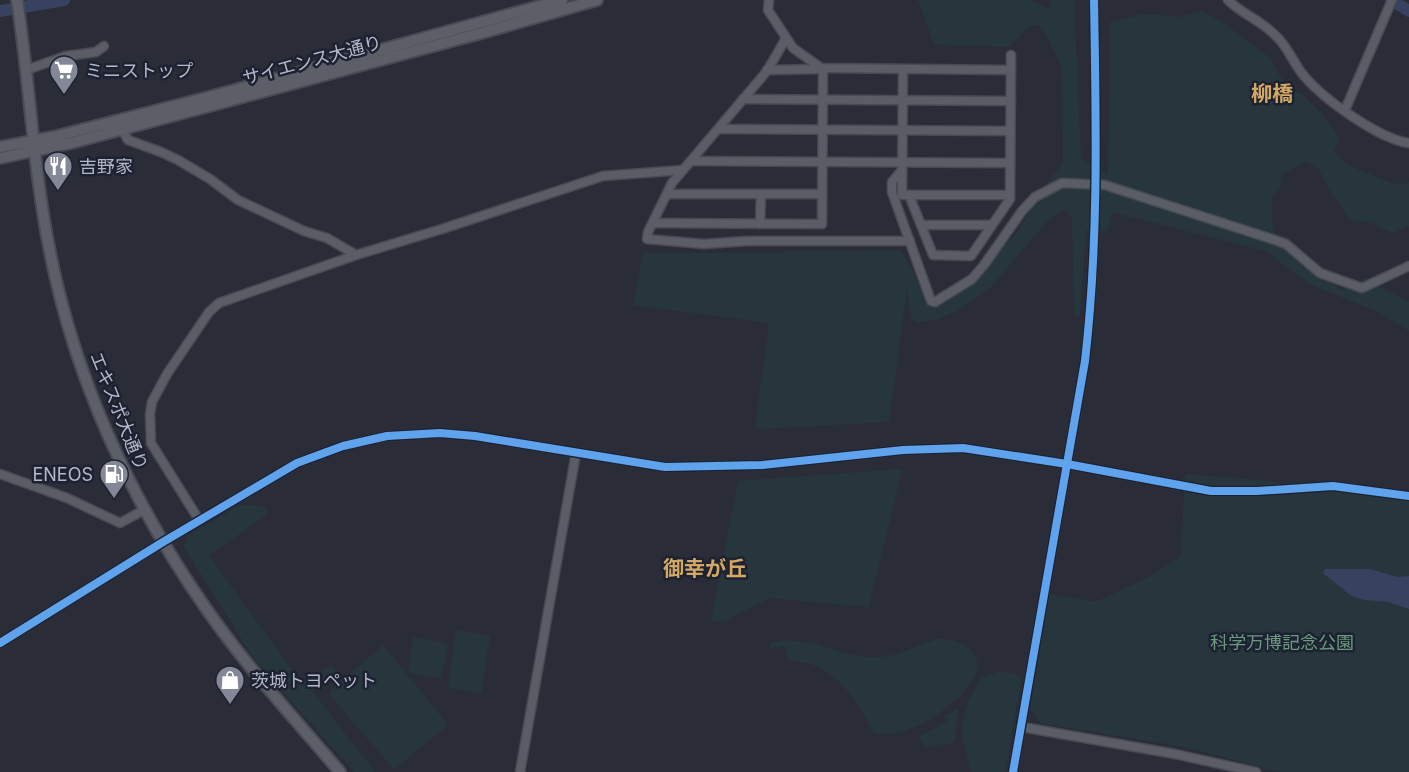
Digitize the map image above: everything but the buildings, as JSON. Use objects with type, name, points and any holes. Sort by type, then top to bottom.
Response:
[{"type":"main road","name":"エキスポ大通り","points":[[17,0],[34,147],[50,253],[75,349],[111,442],[144,510],[204,606],[340,772]]},
{"type":"main road","name":"サイエンス大通り","points":[[120,125],[562,0]]},
{"type":"main road","name":"サイエンス大通り","points":[[34,147],[597,0]]},
{"type":"main road","points":[[0,147],[34,147]]},
{"type":"main road","points":[[0,158],[34,147]]},
{"type":"street","points":[[769,0],[768,10],[793,48],[822,69]]},
{"type":"street","points":[[1014,772],[1085,361],[1089,323],[1096,237],[1097,184],[1094,0]]},
{"type":"street","points":[[1228,0],[1276,35],[1289,50],[1303,76],[1328,100],[1378,133],[1409,143]]},
{"type":"street","points":[[1345,110],[1392,0]]},
{"type":"street","points":[[785,36],[785,40],[767,70],[672,183],[647,239],[704,244],[910,241]]},
{"type":"street","points":[[26,70],[66,56],[96,52],[104,46]]},
{"type":"street","points":[[909,195],[933,255],[971,256],[1010,199],[1011,55]]},
{"type":"street","points":[[653,223],[822,224],[822,69]]},
{"type":"street","points":[[903,69],[902,195],[1010,195]]},
{"type":"street","points":[[767,70],[1011,70]]},
{"type":"street","points":[[743,99],[1011,101]]},
{"type":"street","points":[[120,125],[128,140],[178,160],[210,179],[238,200],[304,231],[327,238],[356,255]]},
{"type":"street","points":[[719,129],[1010,131]]},
{"type":"street","points":[[691,161],[822,162],[902,166],[1010,163]]},
{"type":"street","points":[[902,166],[893,179],[891,187],[931,301],[935,302],[972,279],[1035,197],[1062,183],[1105,184],[1286,244],[1320,273],[1362,288],[1409,266]]},
{"type":"street","points":[[199,520],[150,439],[150,414],[152,402],[167,374],[208,312],[219,303],[356,255],[603,176],[683,170]]},
{"type":"street","points":[[667,194],[822,194]]},
{"type":"street","points":[[760,194],[760,224]]},
{"type":"street","points":[[921,225],[992,225]]},
{"type":"street","points":[[0,643],[199,520],[306,459],[343,446],[387,436],[440,433],[475,436],[665,466],[762,465],[903,450],[952,448],[1002,453],[1212,491],[1257,491],[1333,486],[1409,496]]},
{"type":"street","points":[[520,772],[576,453]]},
{"type":"street","points":[[0,474],[67,498],[104,514],[116,523],[144,510]]},
{"type":"street","points":[[1022,727],[1175,754],[1256,772]]},
{"type":"green space","points":[[918,0],[1031,0],[1050,9],[1051,0],[1074,0],[1081,158],[1108,175],[1110,22],[1144,14],[1179,17],[1202,11],[1225,24],[1270,58],[1287,88],[1303,95],[1323,115],[1339,139],[1334,151],[1347,165],[1394,184],[1409,183],[1409,226],[1392,233],[1372,223],[1350,220],[1328,188],[1318,168],[1306,161],[1282,174],[1281,187],[1272,198],[1272,222],[1278,245],[1342,290],[1364,278],[1409,302],[1409,331],[1378,312],[1309,284],[1266,251],[1112,212],[1108,231],[1086,230],[1080,315],[1074,315],[1072,219],[1065,210],[1048,220],[991,287],[958,310],[936,320],[917,322],[911,318],[907,287],[889,422],[755,429],[769,323],[633,305],[643,253],[783,253],[786,250],[901,251],[912,268],[926,304],[946,303],[1017,233],[1043,188],[1063,163],[1062,68],[1046,34],[1039,25],[1028,27],[1009,47],[934,44]]},
{"type":"green space","points":[[902,469],[869,607],[769,598],[725,621],[711,621],[738,481]]},
{"type":"green space","name":"科学万博記念公園","points":[[1185,474],[1272,481],[1306,490],[1332,489],[1409,499],[1409,772],[1279,772],[1185,747],[1040,723],[1030,709],[1049,594],[1095,602],[1149,577],[1181,556]]},
{"type":"green space","points":[[241,505],[266,506],[267,514],[209,556],[301,682],[332,665],[338,673],[312,691],[375,772],[354,772],[254,659],[184,547],[188,535]]},
{"type":"green space","points":[[456,630],[490,636],[481,694],[448,687]]},
{"type":"green space","points":[[413,637],[448,644],[441,679],[408,672]]},
{"type":"green space","points":[[938,639],[954,641],[968,648],[976,658],[977,669],[972,681],[940,713],[919,725],[886,734],[874,734],[863,712],[848,691],[829,673],[807,663],[788,661],[785,646],[770,648],[770,644],[783,641],[807,642],[854,655],[877,657],[895,654]]},
{"type":"green space","points":[[383,645],[448,725],[394,769],[328,693]]},
{"type":"green space","points":[[1001,671],[1022,676],[1005,772],[971,772],[962,732],[964,715],[981,678]]},
{"type":"green space","points":[[958,710],[955,740],[952,743],[924,747],[920,736],[948,720],[945,716]]},
{"type":"water","points":[[1325,569],[1370,569],[1397,577],[1409,576],[1409,609],[1388,602],[1364,600],[1350,595],[1323,573]]},
{"type":"waterway","points":[[0,11],[64,0]]},
{"type":"waterway","points":[[1391,0],[1409,11]]},
{"type":"cycle path","points":[[1013,772],[1085,361],[1095,225],[1094,0]]},
{"type":"cycle path","points":[[0,643],[163,542],[297,463],[343,446],[387,436],[440,433],[475,436],[665,467],[762,465],[903,450],[963,448],[1067,464],[1211,491],[1257,491],[1333,486],[1409,496]]},
{"type":"place","name":"ミニストップ","points":[[64,96]]},
{"type":"place","name":"吉野家","points":[[58,192]]},
{"type":"place","name":"ENEOS","points":[[114,500]]},
{"type":"place","name":"茨城トヨペット","points":[[230,706]]},
{"type":"district","name":"柳橋","points":[[1272,93]]},
{"type":"district","name":"御幸が丘","points":[[705,568]]}]
